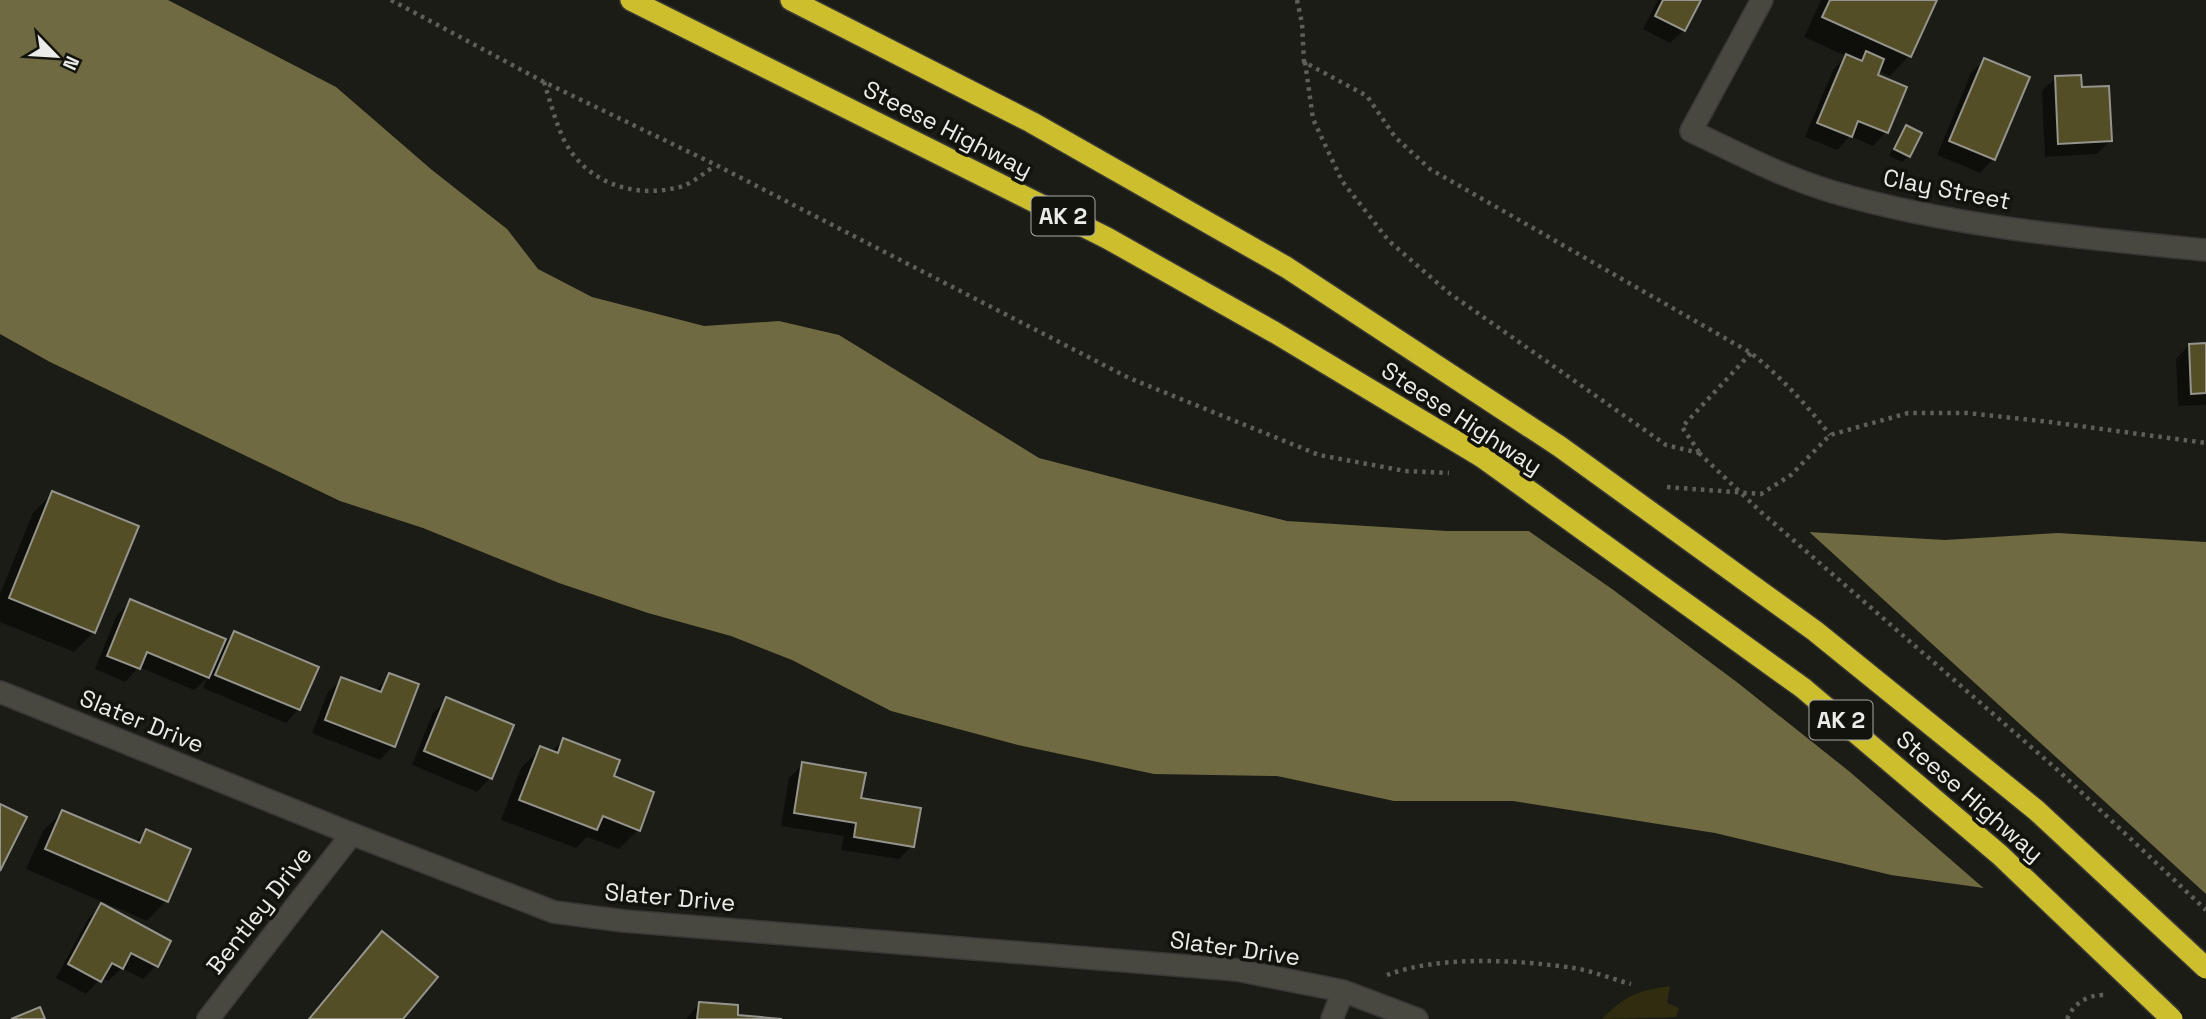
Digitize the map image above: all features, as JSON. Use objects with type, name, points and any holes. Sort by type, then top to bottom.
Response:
[{"type":"highway","name":"Steese Highway","points":[[631,0],[1107,238],[1274,332],[1482,457],[1803,688],[2000,855],[2172,1019]]},
{"type":"highway","name":"Steese Highway","points":[[791,0],[1031,121],[1286,267],[1559,446],[1815,631],[2036,810],[2206,968]]},
{"type":"street","name":"Clay Street","points":[[1762,0],[1691,131],[1755,162],[1831,191],[1910,211],[2043,234],[2206,250]]},
{"type":"street","name":"Slater Drive","points":[[0,692],[554,912],[638,922],[1237,970],[1343,991],[1417,1019]]},
{"type":"street","name":"Bentley Drive","points":[[208,1019],[352,834]]},
{"type":"street","points":[[1332,1019],[1343,991]]},
{"type":"path","points":[[1297,0],[1313,119],[1342,181],[1389,241],[1449,293],[1666,445],[1699,453]]},
{"type":"path","points":[[1304,62],[1367,96],[1395,137],[1430,169],[1751,352],[1802,400],[1830,435]]},
{"type":"path","points":[[544,82],[564,140],[582,166],[613,186],[649,192],[685,185],[716,165]]},
{"type":"path","points":[[1751,352],[1682,427],[1699,453],[1761,512],[2061,774],[2206,910]]},
{"type":"path","points":[[1397,971],[1446,962],[1511,963],[1575,969],[1631,984]]},
{"type":"shaded area","points":[[0,0],[168,0],[336,87],[432,170],[507,229],[538,269],[592,297],[704,326],[779,321],[839,335],[1039,458],[1287,521],[1447,531],[1791,531],[1945,540],[2058,533],[2206,542],[2206,919],[1891,875],[1715,833],[1513,801],[1394,801],[1277,776],[1154,774],[1018,745],[891,711],[792,660],[731,636],[648,613],[559,583],[423,528],[340,501],[50,362],[0,334]]},
{"type":"shaded area","points":[[1670,986],[1667,1003],[1679,1008],[1676,1017],[1602,1019],[1633,995]]},
{"type":"pier","points":[[1523,527],[1805,528],[2206,894],[2206,922],[1988,892],[1850,772],[1738,683]]},
{"type":"building","points":[[1663,0],[1701,0],[1685,31],[1655,16]]},
{"type":"building","points":[[1830,0],[1937,0],[1911,57],[1822,17]]},
{"type":"building","points":[[1866,51],[1884,59],[1878,75],[1907,87],[1888,133],[1858,121],[1852,137],[1817,123],[1846,54],[1862,61]]},
{"type":"building","points":[[1984,58],[2030,77],[1995,160],[1949,141]]},
{"type":"building","points":[[2081,75],[2082,87],[2109,86],[2112,141],[2058,144],[2055,76]]},
{"type":"building","points":[[1906,125],[1922,133],[1910,157],[1894,149]]},
{"type":"building","points":[[2206,343],[2206,393],[2191,394],[2189,344]]},
{"type":"building","points":[[52,491],[139,526],[95,633],[9,598]]},
{"type":"building","points":[[130,599],[226,639],[209,678],[147,652],[140,669],[107,656]]},
{"type":"building","points":[[234,631],[319,667],[300,710],[215,675]]},
{"type":"building","points":[[389,673],[419,684],[395,747],[325,720],[341,677],[381,692]]},
{"type":"building","points":[[446,697],[514,725],[492,779],[424,751]]},
{"type":"building","points":[[563,738],[620,760],[614,776],[654,792],[640,831],[603,816],[597,830],[519,800],[540,746],[558,753]]},
{"type":"building","points":[[802,762],[866,773],[861,798],[921,808],[914,847],[854,837],[856,823],[794,813]]},
{"type":"building","points":[[0,804],[27,817],[0,871]]},
{"type":"building","points":[[62,810],[140,843],[146,829],[191,849],[168,902],[45,849]]},
{"type":"building","points":[[101,903],[171,941],[158,967],[131,953],[123,969],[112,963],[101,982],[68,964]]},
{"type":"building","points":[[382,931],[438,977],[403,1019],[309,1019]]},
{"type":"building","points":[[699,1002],[738,1005],[738,1015],[782,1019],[697,1019]]},
{"type":"building","points":[[40,1007],[45,1019],[11,1019]]}]
